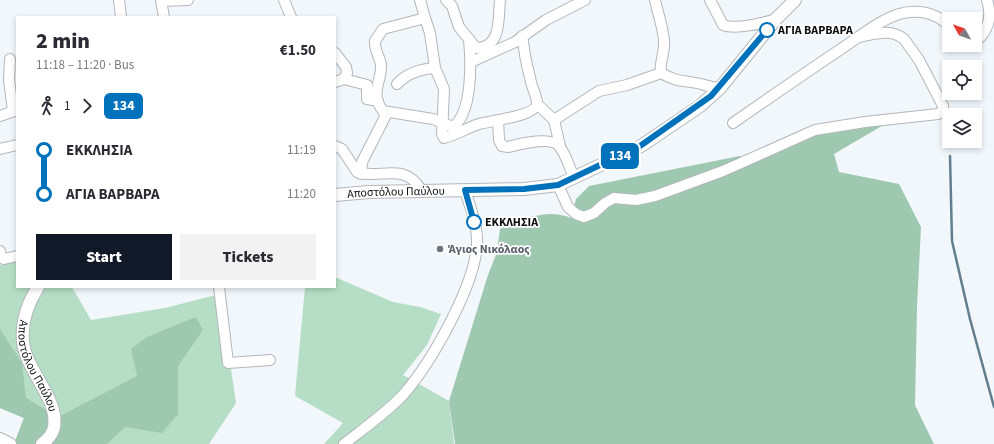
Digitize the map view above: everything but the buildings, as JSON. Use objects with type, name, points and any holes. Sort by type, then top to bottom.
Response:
[{"type":"street","points":[[119,0],[121,16]]},
{"type":"street","points":[[164,16],[162,1],[188,0]]},
{"type":"street","points":[[284,0],[291,16]]},
{"type":"street","points":[[420,0],[430,34],[436,68],[444,89],[442,122],[442,134],[444,138],[477,125],[529,112],[535,108],[537,104]]},
{"type":"street","points":[[446,0],[452,6],[459,27],[476,48],[481,48],[494,40],[498,32]]},
{"type":"street","points":[[500,0],[498,32],[501,48]]},
{"type":"street","points":[[471,62],[501,48],[546,20],[584,0]]},
{"type":"street","points":[[656,0],[664,42],[664,54],[660,66],[661,73]]},
{"type":"street","points":[[710,0],[724,25],[728,27],[754,25],[776,20]]},
{"type":"street","name":"Αποστόλου Παύλου","points":[[336,194],[421,190],[524,189],[558,185],[640,146],[700,106],[720,88],[776,20],[796,0]]},
{"type":"street","points":[[982,34],[988,23],[989,9],[987,0]]},
{"type":"street","points":[[733,123],[889,18],[906,12],[919,12],[932,14],[942,18]]},
{"type":"street","points":[[425,18],[383,29],[375,41],[381,67],[376,92],[380,108],[387,113],[412,115],[442,122],[449,127],[453,127],[460,117],[468,86],[471,62],[469,39]]},
{"type":"street","points":[[558,185],[568,207],[576,214],[584,216],[594,212],[605,202],[614,198],[636,200],[655,196],[723,171],[815,130],[865,122],[938,114],[943,111],[943,106],[926,72],[904,39],[899,35],[888,32],[859,37]]},
{"type":"street","points":[[522,36],[525,56],[537,104],[554,120],[560,146],[574,177]]},
{"type":"street","points":[[336,54],[346,67],[347,73],[339,80]]},
{"type":"street","points":[[0,116],[15,111],[9,80],[10,59]]},
{"type":"street","points":[[397,84],[404,76],[424,69],[436,68]]},
{"type":"street","points":[[554,120],[599,91],[627,85],[661,73],[674,80],[701,84],[712,88],[720,88]]},
{"type":"street","points":[[378,78],[366,79],[367,99],[378,101]]},
{"type":"street","points":[[339,80],[367,85]]},
{"type":"street","points":[[361,174],[362,162],[387,113]]},
{"type":"street","points":[[498,120],[499,140],[502,146],[508,147],[545,140],[555,142],[560,146]]},
{"type":"street","points":[[0,148],[16,146]]},
{"type":"street","points":[[336,146],[342,149],[357,172],[361,174],[398,173],[412,180],[421,190]]},
{"type":"street","points":[[344,444],[402,396],[433,354],[442,338],[476,259],[476,232],[465,190]]},
{"type":"street","points":[[0,251],[1,257],[4,259],[16,256]]},
{"type":"street","name":"Αποστόλου Παύλου","points":[[37,288],[28,305],[22,328],[25,353],[32,370],[49,401],[53,413],[54,427],[52,433],[42,444]]},
{"type":"street","points":[[219,288],[228,363],[270,360]]},
{"type":"street","points":[[0,439],[10,444]]},
{"type":"green space","points":[[892,120],[834,154],[839,172],[899,184],[921,227],[917,307],[915,405],[934,444],[455,444],[449,401],[488,275],[497,252],[500,229],[526,218],[544,214],[562,215],[571,218],[576,199],[589,186],[740,156],[747,165],[818,133]]},
{"type":"green space","points":[[16,254],[16,288],[73,288],[91,320],[165,308],[220,294],[236,403],[209,444],[14,444],[24,418],[0,408],[0,265]]},
{"type":"green space","points":[[336,277],[393,302],[420,307],[441,314],[427,345],[403,375],[449,401],[454,444],[324,444],[343,423],[295,396],[305,288],[336,288]]},
{"type":"green space","points":[[196,317],[203,330],[178,366],[178,414],[162,433],[125,427],[107,444],[14,444],[24,418],[0,408],[0,329],[22,363],[26,398],[58,417],[137,376],[131,349],[147,337]]},
{"type":"waterway","points":[[950,156],[952,241],[970,319],[994,407]]},
{"type":"bus line","name":"134","points":[[474,222],[465,190],[545,188],[558,185],[640,146],[700,106],[720,88],[767,30]]},
{"type":"place","name":"ΑΓΙΑ ΒΑΡΒΑΡΑ","points":[[767,30]]},
{"type":"place","name":"ΕΚΚΛΗΣΙΑ","points":[[474,222]]},
{"type":"place","name":"Άγιος Νικόλαος","points":[[440,249]]}]
